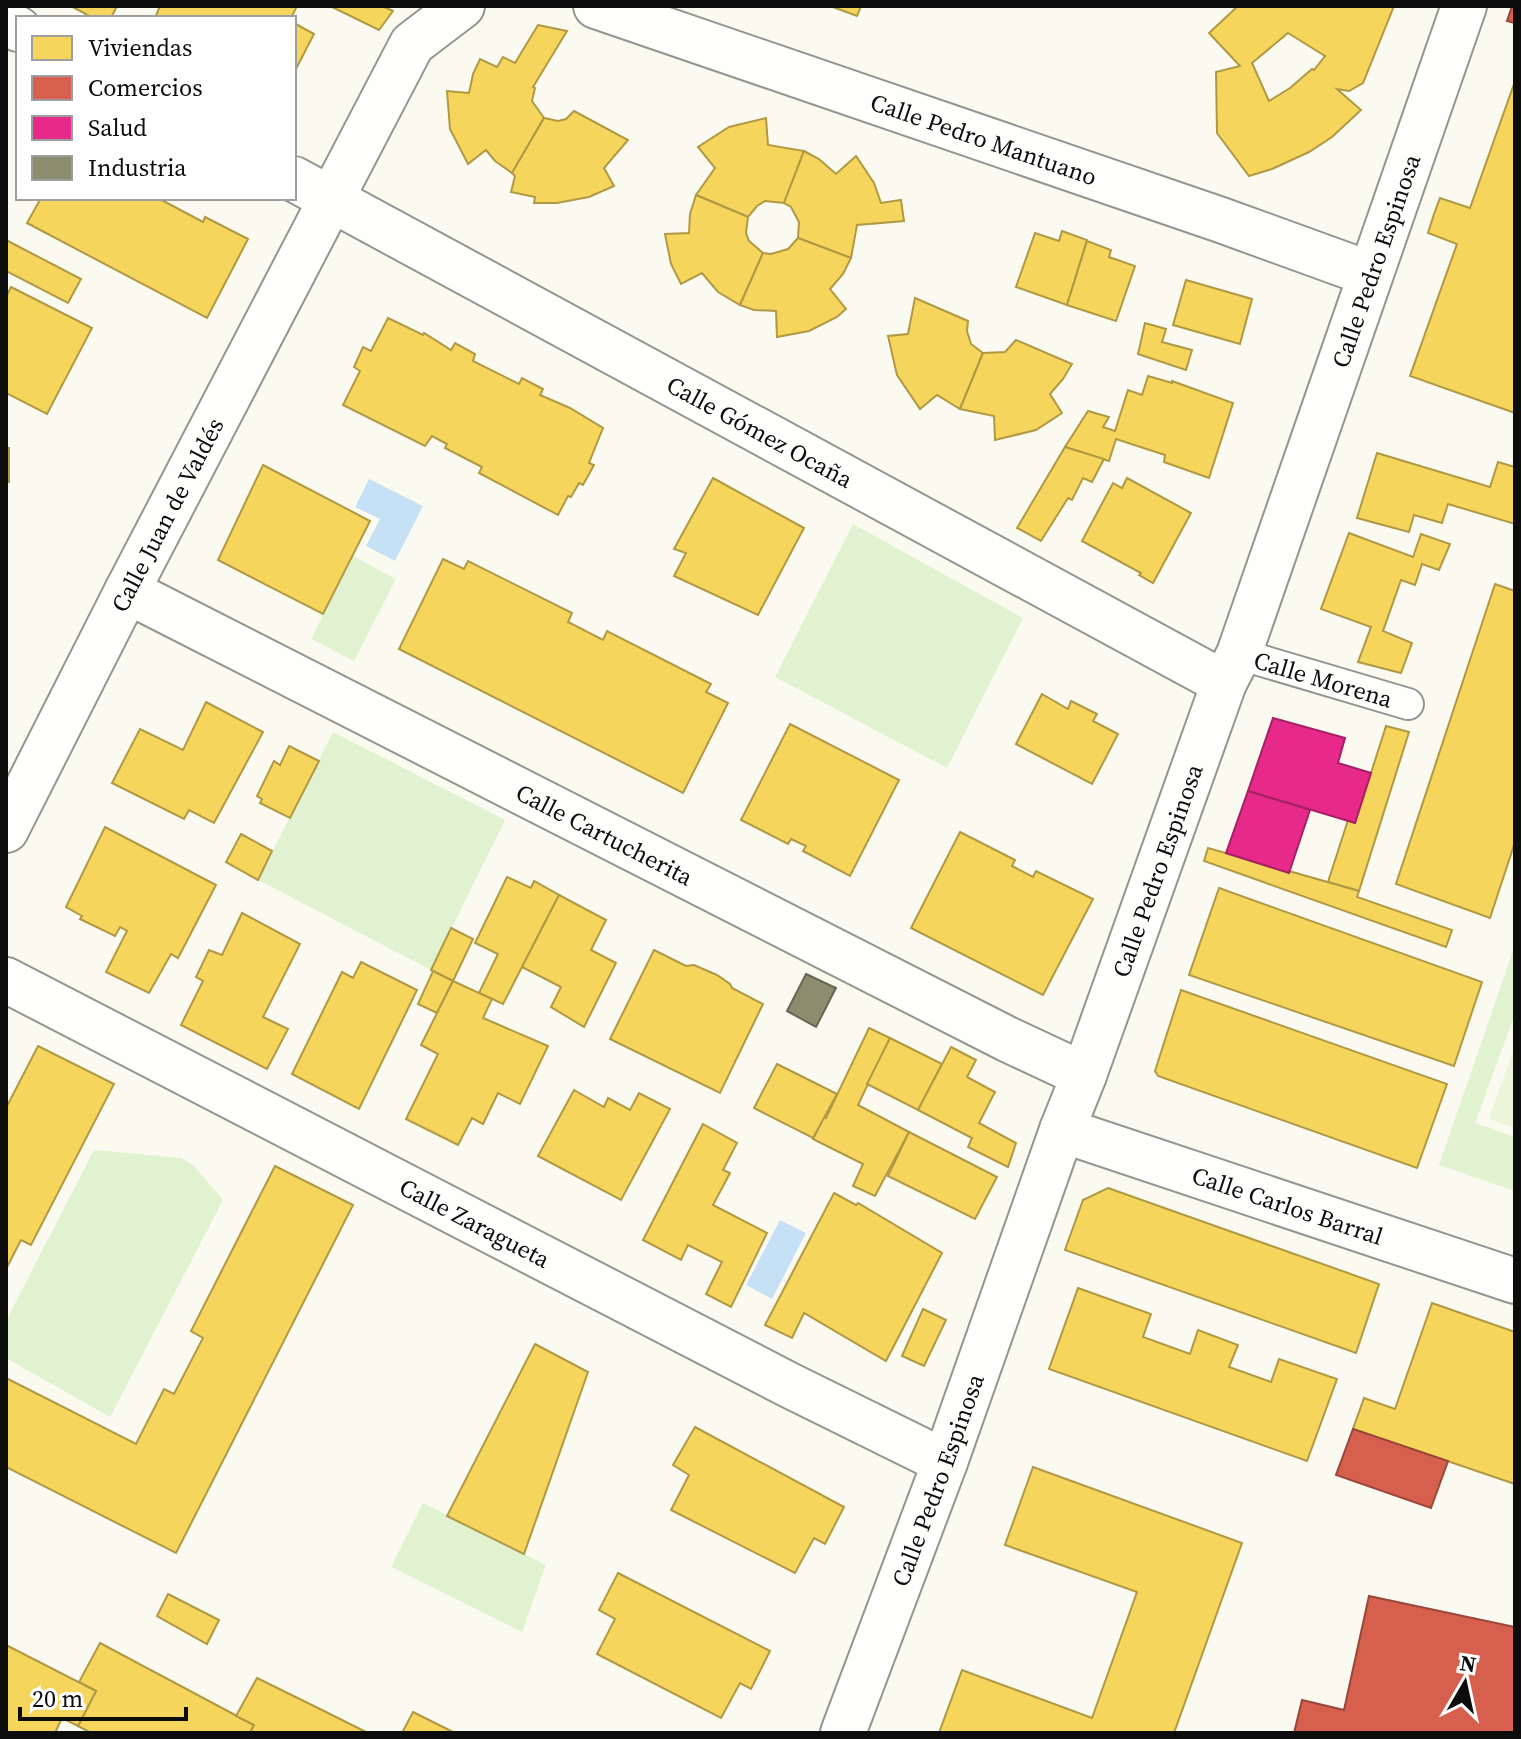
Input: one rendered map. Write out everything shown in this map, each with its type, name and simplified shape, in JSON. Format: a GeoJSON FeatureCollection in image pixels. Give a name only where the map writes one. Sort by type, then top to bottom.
{"type":"FeatureCollection","features":[{"type":"Feature","properties":{"kind":"street"},"geometry":{"type":"LineString","coordinates":[[312,189],[412,44],[462,6]]}},
{"type":"Feature","properties":{"kind":"street","name":"Calle Pedro Mantuano"},"geometry":{"type":"LineString","coordinates":[[596,6],[1370,274]]}},
{"type":"Feature","properties":{"kind":"street","name":"Calle Pedro Espinosa"},"geometry":{"type":"LineString","coordinates":[[843,1733],[945,1462],[1062,1130],[1231,669],[1464,6]]}},
{"type":"Feature","properties":{"kind":"street","name":"Calle Juan de Valdés"},"geometry":{"type":"LineString","coordinates":[[6,830],[127,591],[312,189]]}},
{"type":"Feature","properties":{"kind":"street","name":"Calle Gómez Ocaña"},"geometry":{"type":"LineString","coordinates":[[312,189],[1231,669]]}},
{"type":"Feature","properties":{"kind":"street","name":"Calle Cartucherita"},"geometry":{"type":"LineString","coordinates":[[127,591],[1007,1039],[1084,1075]]}},
{"type":"Feature","properties":{"kind":"street","name":"Calle Zaragueta"},"geometry":{"type":"LineString","coordinates":[[6,980],[945,1462]]}},
{"type":"Feature","properties":{"kind":"street","name":"Calle Carlos Barral"},"geometry":{"type":"LineString","coordinates":[[1062,1130],[1515,1281]]}},
{"type":"Feature","properties":{"kind":"lane","name":"Calle Morena"},"geometry":{"type":"LineString","coordinates":[[1231,669],[1408,704]]}},
{"type":"Feature","properties":{"kind":"green space"},"geometry":{"type":"Polygon","coordinates":[[[853,524],[1023,618],[947,768],[775,677],[853,524]]]}},
{"type":"Feature","properties":{"kind":"green space"},"geometry":{"type":"Polygon","coordinates":[[[353,556],[396,579],[354,661],[311,639],[353,556]]]}},
{"type":"Feature","properties":{"kind":"green space"},"geometry":{"type":"Polygon","coordinates":[[[333,732],[505,820],[431,970],[258,880],[333,732]]]}},
{"type":"Feature","properties":{"kind":"green space"},"geometry":{"type":"Polygon","coordinates":[[[1515,945],[1515,1014],[1475,1123],[1515,1137],[1515,1191],[1439,1165],[1515,945]]]}},
{"type":"Feature","properties":{"kind":"green space"},"geometry":{"type":"Polygon","coordinates":[[[1515,1045],[1515,1128],[1489,1119],[1515,1045]]]}},
{"type":"Feature","properties":{"kind":"green space"},"geometry":{"type":"Polygon","coordinates":[[[94,1150],[181,1158],[194,1166],[223,1200],[110,1417],[6,1358],[6,1321],[94,1150]]]}},
{"type":"Feature","properties":{"kind":"green space"},"geometry":{"type":"Polygon","coordinates":[[[423,1503],[546,1565],[522,1632],[391,1567],[423,1503]]]}},
{"type":"Feature","properties":{"kind":"water"},"geometry":{"type":"Polygon","coordinates":[[[369,479],[423,506],[395,561],[366,546],[380,519],[355,507],[369,479]]]}},
{"type":"Feature","properties":{"kind":"water"},"geometry":{"type":"Polygon","coordinates":[[[780,1220],[806,1233],[772,1299],[746,1285],[780,1220]]]}},
{"type":"Feature","properties":{"kind":"building: Viviendas"},"geometry":{"type":"Polygon","coordinates":[[[71,6],[117,6],[112,16],[89,16],[71,6]]]}},
{"type":"Feature","properties":{"kind":"building: Viviendas"},"geometry":{"type":"Polygon","coordinates":[[[160,6],[297,6],[292,16],[156,16],[160,6]]]}},
{"type":"Feature","properties":{"kind":"building: Viviendas"},"geometry":{"type":"Polygon","coordinates":[[[330,6],[382,6],[393,11],[379,30],[330,6]]]}},
{"type":"Feature","properties":{"kind":"building: Viviendas"},"geometry":{"type":"Polygon","coordinates":[[[830,6],[861,6],[857,16],[830,6]]]}},
{"type":"Feature","properties":{"kind":"building: Viviendas"},"geometry":{"type":"Polygon","coordinates":[[[1238,6],[1394,6],[1363,83],[1349,91],[1337,89],[1361,110],[1332,137],[1309,152],[1249,176],[1217,133],[1216,72],[1240,66],[1209,33],[1238,6]],[[1288,33],[1252,63],[1269,101],[1314,70],[1325,56],[1288,33]]]}},
{"type":"Feature","properties":{"kind":"building: Viviendas"},"geometry":{"type":"Polygon","coordinates":[[[296,24],[314,34],[296,66],[296,24]]]}},
{"type":"Feature","properties":{"kind":"building: Viviendas"},"geometry":{"type":"Polygon","coordinates":[[[538,25],[567,31],[533,87],[532,101],[544,118],[512,173],[486,150],[468,164],[450,129],[447,91],[469,93],[480,59],[497,67],[503,57],[515,63],[538,25]]]}},
{"type":"Feature","properties":{"kind":"building: Viviendas"},"geometry":{"type":"Polygon","coordinates":[[[1515,81],[1515,413],[1410,376],[1457,244],[1428,233],[1434,214],[1440,198],[1470,208],[1515,81]]]}},
{"type":"Feature","properties":{"kind":"building: Viviendas"},"geometry":{"type":"Polygon","coordinates":[[[574,111],[628,140],[604,168],[614,186],[589,197],[557,203],[534,203],[535,197],[511,192],[515,176],[512,173],[544,118],[558,121],[566,119],[574,111]]]}},
{"type":"Feature","properties":{"kind":"building: Viviendas"},"geometry":{"type":"Polygon","coordinates":[[[766,118],[768,145],[804,151],[784,203],[765,201],[748,217],[696,195],[715,168],[698,147],[729,127],[766,118]]]}},
{"type":"Feature","properties":{"kind":"building: Viviendas"},"geometry":{"type":"Polygon","coordinates":[[[804,151],[836,174],[856,156],[874,183],[881,203],[901,200],[904,221],[857,225],[851,258],[798,238],[799,222],[791,207],[784,203],[804,151]]]}},
{"type":"Feature","properties":{"kind":"building: Viviendas"},"geometry":{"type":"Polygon","coordinates":[[[696,195],[748,217],[746,233],[749,241],[763,253],[740,305],[718,292],[702,273],[681,284],[671,264],[665,234],[689,233],[690,214],[696,195]]]}},
{"type":"Feature","properties":{"kind":"building: Viviendas"},"geometry":{"type":"Polygon","coordinates":[[[40,200],[162,200],[203,222],[205,217],[248,239],[207,318],[27,223],[40,200]]]}},
{"type":"Feature","properties":{"kind":"building: Viviendas"},"geometry":{"type":"Polygon","coordinates":[[[1062,231],[1087,240],[1067,305],[1016,287],[1035,233],[1059,241],[1062,231]]]}},
{"type":"Feature","properties":{"kind":"building: Viviendas"},"geometry":{"type":"Polygon","coordinates":[[[798,238],[851,258],[830,289],[846,309],[809,331],[777,337],[776,311],[754,310],[740,305],[763,253],[788,249],[798,238]]]}},
{"type":"Feature","properties":{"kind":"building: Viviendas"},"geometry":{"type":"Polygon","coordinates":[[[6,240],[81,279],[68,303],[6,271],[6,240]]]}},
{"type":"Feature","properties":{"kind":"building: Viviendas"},"geometry":{"type":"Polygon","coordinates":[[[1087,241],[1111,250],[1109,257],[1135,266],[1116,321],[1067,305],[1087,241]]]}},
{"type":"Feature","properties":{"kind":"building: Viviendas"},"geometry":{"type":"Polygon","coordinates":[[[1186,280],[1252,299],[1240,344],[1173,325],[1186,280]]]}},
{"type":"Feature","properties":{"kind":"building: Viviendas"},"geometry":{"type":"Polygon","coordinates":[[[11,287],[92,328],[47,414],[6,393],[6,297],[11,287]]]}},
{"type":"Feature","properties":{"kind":"building: Viviendas"},"geometry":{"type":"Polygon","coordinates":[[[915,298],[968,321],[971,344],[983,353],[960,409],[937,395],[920,409],[897,375],[888,336],[908,334],[915,298]]]}},
{"type":"Feature","properties":{"kind":"building: Viviendas"},"geometry":{"type":"Polygon","coordinates":[[[388,318],[424,333],[451,350],[455,343],[475,354],[473,361],[519,384],[522,378],[543,389],[540,395],[570,408],[603,428],[589,463],[594,465],[583,485],[579,483],[571,497],[568,496],[558,515],[479,473],[482,467],[445,448],[447,444],[432,436],[425,446],[343,405],[360,371],[354,367],[363,347],[371,351],[388,318]]]}},
{"type":"Feature","properties":{"kind":"building: Viviendas"},"geometry":{"type":"Polygon","coordinates":[[[1145,323],[1166,329],[1162,342],[1192,350],[1186,370],[1138,354],[1145,323]]]}},
{"type":"Feature","properties":{"kind":"building: Viviendas"},"geometry":{"type":"Polygon","coordinates":[[[1016,340],[1072,364],[1050,394],[1062,413],[1036,430],[995,440],[994,416],[960,409],[983,353],[1005,352],[1016,340]]]}},
{"type":"Feature","properties":{"kind":"building: Viviendas"},"geometry":{"type":"Polygon","coordinates":[[[1148,376],[1172,381],[1233,403],[1209,478],[1164,462],[1165,455],[1116,439],[1109,461],[1065,447],[1088,411],[1109,417],[1103,427],[1115,431],[1128,390],[1142,395],[1148,376]]]}},
{"type":"Feature","properties":{"kind":"building: Viviendas"},"geometry":{"type":"Polygon","coordinates":[[[1065,447],[1104,459],[1092,482],[1083,478],[1072,500],[1068,498],[1041,541],[1017,528],[1065,447]]]}},
{"type":"Feature","properties":{"kind":"building: Viviendas"},"geometry":{"type":"Polygon","coordinates":[[[6,448],[9,448],[9,482],[6,482],[6,448]]]}},
{"type":"Feature","properties":{"kind":"building: Viviendas"},"geometry":{"type":"Polygon","coordinates":[[[1377,453],[1490,487],[1498,462],[1515,467],[1515,524],[1448,504],[1442,523],[1414,515],[1409,532],[1357,518],[1377,453]]]}},
{"type":"Feature","properties":{"kind":"building: Viviendas"},"geometry":{"type":"Polygon","coordinates":[[[263,465],[370,521],[323,614],[218,560],[263,465]]]}},
{"type":"Feature","properties":{"kind":"building: Viviendas"},"geometry":{"type":"Polygon","coordinates":[[[713,478],[804,528],[758,615],[674,576],[686,553],[674,549],[713,478]]]}},
{"type":"Feature","properties":{"kind":"building: Viviendas"},"geometry":{"type":"Polygon","coordinates":[[[1127,478],[1191,513],[1153,583],[1139,575],[1141,573],[1082,541],[1113,483],[1122,488],[1127,478]]]}},
{"type":"Feature","properties":{"kind":"building: Viviendas"},"geometry":{"type":"Polygon","coordinates":[[[1349,533],[1413,557],[1421,534],[1450,544],[1439,570],[1422,564],[1415,585],[1401,580],[1383,631],[1412,643],[1401,673],[1358,662],[1371,627],[1321,609],[1349,533]]]}},
{"type":"Feature","properties":{"kind":"building: Viviendas"},"geometry":{"type":"Polygon","coordinates":[[[443,559],[464,569],[468,561],[572,613],[568,622],[603,640],[607,631],[711,684],[706,692],[728,703],[683,793],[399,649],[443,559]]]}},
{"type":"Feature","properties":{"kind":"building: Viviendas"},"geometry":{"type":"Polygon","coordinates":[[[1495,584],[1515,591],[1515,842],[1490,918],[1396,884],[1495,584]]]}},
{"type":"Feature","properties":{"kind":"building: Viviendas"},"geometry":{"type":"Polygon","coordinates":[[[1042,694],[1068,709],[1071,701],[1097,714],[1093,721],[1118,734],[1092,784],[1016,744],[1042,694]]]}},
{"type":"Feature","properties":{"kind":"building: Viviendas"},"geometry":{"type":"Polygon","coordinates":[[[206,702],[263,732],[214,823],[189,810],[184,819],[112,783],[140,729],[183,750],[206,702]]]}},
{"type":"Feature","properties":{"kind":"building: Viviendas"},"geometry":{"type":"Polygon","coordinates":[[[790,724],[899,780],[850,876],[803,851],[806,846],[791,839],[788,844],[741,820],[790,724]]]}},
{"type":"Feature","properties":{"kind":"building: Viviendas"},"geometry":{"type":"Polygon","coordinates":[[[1386,726],[1409,732],[1359,891],[1328,882],[1348,820],[1355,823],[1386,726]]]}},
{"type":"Feature","properties":{"kind":"building: Viviendas"},"geometry":{"type":"Polygon","coordinates":[[[289,746],[319,761],[290,818],[260,803],[262,799],[257,796],[274,761],[280,765],[289,746]]]}},
{"type":"Feature","properties":{"kind":"building: Viviendas"},"geometry":{"type":"Polygon","coordinates":[[[105,827],[216,885],[178,958],[171,954],[149,993],[106,972],[127,931],[120,927],[115,936],[80,919],[82,916],[66,907],[105,827]]]}},
{"type":"Feature","properties":{"kind":"building: Viviendas"},"geometry":{"type":"Polygon","coordinates":[[[960,832],[1015,860],[1012,866],[1033,877],[1036,871],[1093,899],[1043,995],[911,928],[960,832]]]}},
{"type":"Feature","properties":{"kind":"building: Viviendas"},"geometry":{"type":"Polygon","coordinates":[[[241,834],[272,851],[258,880],[226,862],[241,834]]]}},
{"type":"Feature","properties":{"kind":"building: Viviendas"},"geometry":{"type":"Polygon","coordinates":[[[1208,848],[1359,891],[1357,897],[1452,930],[1446,947],[1204,861],[1208,848]]]}},
{"type":"Feature","properties":{"kind":"building: Viviendas"},"geometry":{"type":"Polygon","coordinates":[[[507,877],[531,888],[534,881],[559,895],[503,1004],[479,993],[498,954],[475,943],[507,877]]]}},
{"type":"Feature","properties":{"kind":"building: Viviendas"},"geometry":{"type":"Polygon","coordinates":[[[1219,888],[1482,982],[1454,1066],[1189,975],[1219,888]]]}},
{"type":"Feature","properties":{"kind":"building: Viviendas"},"geometry":{"type":"Polygon","coordinates":[[[559,895],[606,920],[591,950],[616,963],[584,1027],[551,1007],[561,987],[522,967],[559,895]]]}},
{"type":"Feature","properties":{"kind":"building: Viviendas"},"geometry":{"type":"Polygon","coordinates":[[[242,913],[300,944],[263,1017],[288,1029],[267,1069],[181,1025],[203,981],[196,977],[209,950],[222,955],[242,913]]]}},
{"type":"Feature","properties":{"kind":"building: Viviendas"},"geometry":{"type":"Polygon","coordinates":[[[451,928],[473,939],[453,981],[431,970],[451,928]]]}},
{"type":"Feature","properties":{"kind":"building: Viviendas"},"geometry":{"type":"Polygon","coordinates":[[[654,950],[686,966],[694,965],[717,975],[732,988],[763,1004],[720,1093],[610,1039],[654,950]]]}},
{"type":"Feature","properties":{"kind":"building: Viviendas"},"geometry":{"type":"Polygon","coordinates":[[[361,962],[417,990],[359,1109],[292,1074],[342,972],[353,978],[361,962]]]}},
{"type":"Feature","properties":{"kind":"building: Viviendas"},"geometry":{"type":"Polygon","coordinates":[[[433,971],[453,981],[437,1013],[418,1004],[433,971]]]}},
{"type":"Feature","properties":{"kind":"building: Viviendas"},"geometry":{"type":"Polygon","coordinates":[[[453,981],[492,999],[483,1018],[548,1046],[520,1104],[498,1093],[483,1124],[472,1118],[458,1145],[406,1119],[438,1054],[421,1045],[453,981]]]}},
{"type":"Feature","properties":{"kind":"building: Viviendas"},"geometry":{"type":"Polygon","coordinates":[[[1181,990],[1447,1084],[1417,1168],[1158,1076],[1155,1071],[1181,990]]]}},
{"type":"Feature","properties":{"kind":"building: Viviendas"},"geometry":{"type":"Polygon","coordinates":[[[869,1028],[890,1038],[858,1105],[909,1132],[875,1196],[853,1186],[863,1164],[813,1139],[869,1028]]]}},
{"type":"Feature","properties":{"kind":"building: Viviendas"},"geometry":{"type":"Polygon","coordinates":[[[890,1038],[942,1064],[918,1110],[867,1084],[890,1038]]]}},
{"type":"Feature","properties":{"kind":"building: Viviendas"},"geometry":{"type":"Polygon","coordinates":[[[38,1046],[114,1084],[31,1245],[21,1240],[6,1269],[6,1108],[38,1046]]]}},
{"type":"Feature","properties":{"kind":"building: Viviendas"},"geometry":{"type":"Polygon","coordinates":[[[951,1047],[976,1060],[967,1077],[995,1092],[979,1123],[1016,1143],[1008,1167],[968,1147],[972,1138],[918,1110],[951,1047]]]}},
{"type":"Feature","properties":{"kind":"building: Viviendas"},"geometry":{"type":"Polygon","coordinates":[[[777,1064],[837,1094],[813,1138],[754,1108],[777,1064]]]}},
{"type":"Feature","properties":{"kind":"building: Viviendas"},"geometry":{"type":"Polygon","coordinates":[[[574,1090],[604,1107],[608,1098],[630,1110],[639,1093],[670,1109],[621,1200],[538,1156],[574,1090]]]}},
{"type":"Feature","properties":{"kind":"building: Viviendas"},"geometry":{"type":"Polygon","coordinates":[[[703,1124],[737,1143],[723,1170],[730,1173],[713,1205],[767,1233],[731,1307],[706,1294],[722,1262],[688,1245],[681,1260],[643,1240],[703,1124]]]}},
{"type":"Feature","properties":{"kind":"building: Viviendas"},"geometry":{"type":"Polygon","coordinates":[[[909,1132],[997,1177],[975,1219],[888,1176],[909,1132]]]}},
{"type":"Feature","properties":{"kind":"building: Viviendas"},"geometry":{"type":"Polygon","coordinates":[[[275,1166],[353,1205],[176,1553],[6,1467],[6,1378],[136,1444],[164,1389],[174,1394],[203,1338],[191,1331],[275,1166]]]}},
{"type":"Feature","properties":{"kind":"building: Viviendas"},"geometry":{"type":"Polygon","coordinates":[[[1108,1188],[1379,1284],[1356,1353],[1065,1250],[1083,1200],[1108,1188]]]}},
{"type":"Feature","properties":{"kind":"building: Viviendas"},"geometry":{"type":"Polygon","coordinates":[[[834,1193],[856,1205],[858,1203],[942,1253],[886,1361],[804,1313],[792,1338],[765,1325],[834,1193]]]}},
{"type":"Feature","properties":{"kind":"building: Viviendas"},"geometry":{"type":"Polygon","coordinates":[[[1078,1288],[1151,1314],[1143,1337],[1190,1354],[1198,1330],[1238,1345],[1229,1367],[1271,1382],[1279,1359],[1337,1379],[1307,1461],[1049,1369],[1078,1288]]]}},
{"type":"Feature","properties":{"kind":"building: Viviendas"},"geometry":{"type":"Polygon","coordinates":[[[1432,1303],[1515,1332],[1515,1484],[1353,1429],[1364,1398],[1395,1409],[1432,1303]]]}},
{"type":"Feature","properties":{"kind":"building: Viviendas"},"geometry":{"type":"Polygon","coordinates":[[[923,1309],[946,1320],[924,1366],[902,1356],[923,1309]]]}},
{"type":"Feature","properties":{"kind":"building: Viviendas"},"geometry":{"type":"Polygon","coordinates":[[[535,1344],[588,1372],[524,1554],[447,1516],[535,1344]]]}},
{"type":"Feature","properties":{"kind":"building: Viviendas"},"geometry":{"type":"Polygon","coordinates":[[[695,1427],[844,1507],[825,1544],[814,1538],[795,1573],[671,1510],[689,1475],[673,1465],[695,1427]]]}},
{"type":"Feature","properties":{"kind":"building: Viviendas"},"geometry":{"type":"Polygon","coordinates":[[[1033,1467],[1242,1543],[1174,1733],[939,1733],[962,1670],[1092,1718],[1137,1592],[1005,1545],[1033,1467]]]}},
{"type":"Feature","properties":{"kind":"building: Viviendas"},"geometry":{"type":"Polygon","coordinates":[[[618,1573],[770,1651],[751,1689],[740,1683],[721,1718],[597,1654],[615,1619],[599,1610],[618,1573]]]}},
{"type":"Feature","properties":{"kind":"building: Viviendas"},"geometry":{"type":"Polygon","coordinates":[[[168,1594],[219,1620],[207,1644],[157,1616],[168,1594]]]}},
{"type":"Feature","properties":{"kind":"building: Viviendas"},"geometry":{"type":"Polygon","coordinates":[[[100,1643],[254,1725],[250,1733],[91,1733],[78,1726],[96,1691],[79,1682],[100,1643]]]}},
{"type":"Feature","properties":{"kind":"building: Viviendas"},"geometry":{"type":"Polygon","coordinates":[[[6,1645],[96,1691],[78,1726],[62,1718],[55,1733],[6,1733],[6,1645]]]}},
{"type":"Feature","properties":{"kind":"building: Viviendas"},"geometry":{"type":"Polygon","coordinates":[[[257,1678],[368,1733],[250,1733],[254,1725],[236,1716],[257,1678]]]}},
{"type":"Feature","properties":{"kind":"building: Viviendas"},"geometry":{"type":"Polygon","coordinates":[[[413,1712],[455,1733],[402,1733],[413,1712]]]}},
{"type":"Feature","properties":{"kind":"building: Comercios"},"geometry":{"type":"Polygon","coordinates":[[[1512,6],[1515,6],[1515,23],[1507,21],[1512,6]]]}},
{"type":"Feature","properties":{"kind":"building: Comercios"},"geometry":{"type":"Polygon","coordinates":[[[1353,1429],[1448,1461],[1431,1508],[1336,1475],[1353,1429]]]}},
{"type":"Feature","properties":{"kind":"building: Comercios"},"geometry":{"type":"Polygon","coordinates":[[[1369,1596],[1515,1627],[1515,1733],[1294,1733],[1302,1700],[1344,1710],[1369,1596]]]}},
{"type":"Feature","properties":{"kind":"building: Salud"},"geometry":{"type":"Polygon","coordinates":[[[1273,718],[1345,738],[1338,763],[1371,773],[1355,823],[1248,791],[1273,718]]]}},
{"type":"Feature","properties":{"kind":"building: Salud"},"geometry":{"type":"Polygon","coordinates":[[[1248,791],[1310,810],[1289,873],[1226,853],[1248,791]]]}},
{"type":"Feature","properties":{"kind":"building: Industria"},"geometry":{"type":"Polygon","coordinates":[[[806,974],[836,988],[816,1027],[787,1011],[806,974]]]}}]}
